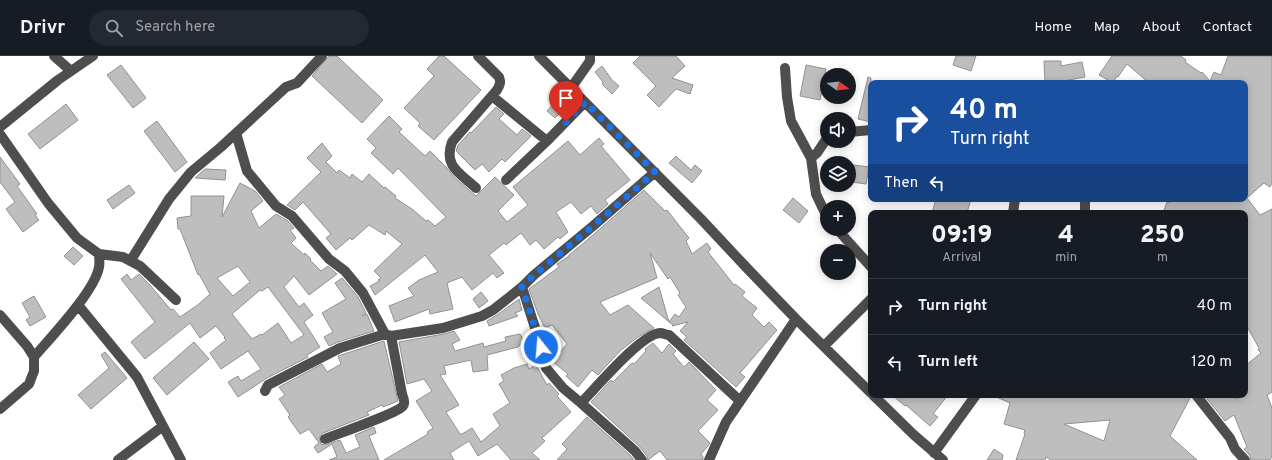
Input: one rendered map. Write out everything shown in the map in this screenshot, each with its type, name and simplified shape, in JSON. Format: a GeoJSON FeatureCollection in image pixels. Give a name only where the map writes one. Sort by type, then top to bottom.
{"type":"FeatureCollection","features":[{"type":"Feature","properties":{"kind":"street"},"geometry":{"type":"LineString","coordinates":[[54,56],[71,71]]}},
{"type":"Feature","properties":{"kind":"street"},"geometry":{"type":"LineString","coordinates":[[0,127],[42,93],[93,56]]}},
{"type":"Feature","properties":{"kind":"street"},"geometry":{"type":"LineString","coordinates":[[131,260],[169,199],[191,172],[286,87],[297,84],[320,56]]}},
{"type":"Feature","properties":{"kind":"street"},"geometry":{"type":"LineString","coordinates":[[476,188],[451,164],[449,157],[452,142],[497,90],[501,81],[499,76],[478,56]]}},
{"type":"Feature","properties":{"kind":"street"},"geometry":{"type":"LineString","coordinates":[[539,56],[655,172],[796,319],[868,390]]}},
{"type":"Feature","properties":{"kind":"street"},"geometry":{"type":"LineString","coordinates":[[571,88],[590,61],[590,56]]}},
{"type":"Feature","properties":{"kind":"street"},"geometry":{"type":"LineString","coordinates":[[785,68],[787,97],[791,121],[811,158],[816,194],[820,202]]}},
{"type":"Feature","properties":{"kind":"street"},"geometry":{"type":"LineString","coordinates":[[492,96],[546,141]]}},
{"type":"Feature","properties":{"kind":"street"},"geometry":{"type":"LineString","coordinates":[[506,180],[585,102]]}},
{"type":"Feature","properties":{"kind":"street"},"geometry":{"type":"LineString","coordinates":[[856,131],[868,130]]}},
{"type":"Feature","properties":{"kind":"street"},"geometry":{"type":"LineString","coordinates":[[236,133],[247,171],[276,206],[292,216],[329,259],[345,272],[363,293],[388,335],[405,401],[403,406],[390,413],[326,439]]}},
{"type":"Feature","properties":{"kind":"street"},"geometry":{"type":"LineString","coordinates":[[0,134],[48,204],[78,238],[99,254],[123,257],[131,260],[140,266],[176,300]]}},
{"type":"Feature","properties":{"kind":"street"},"geometry":{"type":"LineString","coordinates":[[811,158],[820,148]]}},
{"type":"Feature","properties":{"kind":"street"},"geometry":{"type":"LineString","coordinates":[[265,391],[268,385],[340,348],[388,335],[443,328],[482,316],[493,310],[522,287],[534,275],[655,172]]}},
{"type":"Feature","properties":{"kind":"street"},"geometry":{"type":"LineString","coordinates":[[843,236],[868,264]]}},
{"type":"Feature","properties":{"kind":"street"},"geometry":{"type":"LineString","coordinates":[[34,357],[78,305],[95,280],[100,266],[99,254]]}},
{"type":"Feature","properties":{"kind":"street"},"geometry":{"type":"LineString","coordinates":[[522,287],[546,368],[563,388],[635,451],[642,460]]}},
{"type":"Feature","properties":{"kind":"street"},"geometry":{"type":"LineString","coordinates":[[824,346],[868,302]]}},
{"type":"Feature","properties":{"kind":"street"},"geometry":{"type":"LineString","coordinates":[[78,305],[138,377],[162,426],[181,460]]}},
{"type":"Feature","properties":{"kind":"street"},"geometry":{"type":"LineString","coordinates":[[0,315],[27,346],[34,357],[34,371],[29,384],[0,409]]}},
{"type":"Feature","properties":{"kind":"street"},"geometry":{"type":"LineString","coordinates":[[709,460],[726,422],[796,319]]}},
{"type":"Feature","properties":{"kind":"street"},"geometry":{"type":"LineString","coordinates":[[581,403],[646,339],[660,333],[669,335],[740,401]]}},
{"type":"Feature","properties":{"kind":"street"},"geometry":{"type":"LineString","coordinates":[[876,398],[914,435],[943,460]]}},
{"type":"Feature","properties":{"kind":"street"},"geometry":{"type":"LineString","coordinates":[[934,453],[974,398]]}},
{"type":"Feature","properties":{"kind":"street"},"geometry":{"type":"LineString","coordinates":[[1198,398],[1230,438],[1235,449],[1245,460]]}},
{"type":"Feature","properties":{"kind":"street"},"geometry":{"type":"LineString","coordinates":[[118,460],[162,426]]}},
{"type":"Feature","properties":{"kind":"building"},"geometry":{"type":"Polygon","coordinates":[[[329,56],[337,56],[383,100],[362,123],[312,76],[329,56]]]}},
{"type":"Feature","properties":{"kind":"building"},"geometry":{"type":"Polygon","coordinates":[[[439,56],[444,56],[481,90],[434,140],[418,126],[420,123],[404,108],[434,76],[427,69],[439,56]]]}},
{"type":"Feature","properties":{"kind":"building"},"geometry":{"type":"Polygon","coordinates":[[[640,56],[676,56],[685,66],[672,78],[693,85],[690,94],[676,89],[659,107],[647,95],[656,86],[633,63],[640,56]]]}},
{"type":"Feature","properties":{"kind":"building"},"geometry":{"type":"Polygon","coordinates":[[[956,56],[976,56],[971,71],[953,65],[956,56]]]}},
{"type":"Feature","properties":{"kind":"building"},"geometry":{"type":"Polygon","coordinates":[[[1112,56],[1181,56],[1186,60],[1185,62],[1201,73],[1202,72],[1209,80],[1146,80],[1127,64],[1115,80],[1108,80],[1099,75],[1112,56]]]}},
{"type":"Feature","properties":{"kind":"building"},"geometry":{"type":"Polygon","coordinates":[[[1228,56],[1272,56],[1272,183],[1270,187],[1264,183],[1248,197],[1248,80],[1210,80],[1214,72],[1221,75],[1228,56]]]}},
{"type":"Feature","properties":{"kind":"building"},"geometry":{"type":"Polygon","coordinates":[[[1044,61],[1061,61],[1061,66],[1082,62],[1085,77],[1069,80],[1045,80],[1044,61]]]}},
{"type":"Feature","properties":{"kind":"building"},"geometry":{"type":"Polygon","coordinates":[[[121,65],[146,98],[133,108],[107,75],[121,65]]]}},
{"type":"Feature","properties":{"kind":"building"},"geometry":{"type":"Polygon","coordinates":[[[806,65],[821,68],[820,100],[800,96],[806,65]]]}},
{"type":"Feature","properties":{"kind":"building"},"geometry":{"type":"Polygon","coordinates":[[[602,66],[612,80],[619,86],[612,94],[602,84],[603,82],[595,72],[602,66]]]}},
{"type":"Feature","properties":{"kind":"building"},"geometry":{"type":"Polygon","coordinates":[[[868,77],[871,78],[871,80],[868,80],[868,121],[858,119],[868,77]]]}},
{"type":"Feature","properties":{"kind":"building"},"geometry":{"type":"Polygon","coordinates":[[[554,103],[562,111],[555,118],[547,111],[554,103]]]}},
{"type":"Feature","properties":{"kind":"building"},"geometry":{"type":"Polygon","coordinates":[[[66,104],[78,120],[40,149],[28,134],[66,104]]]}},
{"type":"Feature","properties":{"kind":"building"},"geometry":{"type":"Polygon","coordinates":[[[496,107],[504,114],[499,119],[517,135],[522,129],[531,136],[505,162],[502,159],[489,172],[482,164],[475,170],[456,151],[458,145],[496,107]]]}},
{"type":"Feature","properties":{"kind":"building"},"geometry":{"type":"Polygon","coordinates":[[[389,116],[402,129],[399,132],[425,156],[430,151],[455,178],[476,196],[495,177],[514,195],[498,211],[507,222],[528,205],[513,187],[568,141],[580,155],[599,138],[604,144],[601,146],[630,180],[605,200],[608,204],[597,214],[591,206],[581,214],[571,202],[556,212],[568,232],[560,239],[558,237],[544,249],[536,240],[530,245],[521,233],[506,245],[504,243],[489,255],[504,273],[497,278],[493,273],[472,290],[462,277],[447,283],[453,309],[430,314],[429,309],[395,322],[389,306],[414,296],[408,288],[419,280],[438,272],[425,255],[375,295],[370,286],[380,281],[378,280],[381,278],[374,271],[402,244],[386,231],[385,235],[369,225],[352,240],[350,238],[336,250],[326,238],[331,234],[303,202],[295,210],[287,205],[321,172],[307,158],[322,143],[332,156],[326,162],[337,173],[339,170],[350,178],[352,174],[362,182],[369,174],[384,188],[385,187],[396,196],[395,198],[435,226],[446,217],[398,168],[393,174],[371,153],[376,148],[367,139],[389,116]]]}},
{"type":"Feature","properties":{"kind":"building"},"geometry":{"type":"Polygon","coordinates":[[[157,121],[187,162],[175,172],[144,131],[157,121]]]}},
{"type":"Feature","properties":{"kind":"building"},"geometry":{"type":"Polygon","coordinates":[[[676,156],[691,170],[695,165],[702,171],[692,183],[669,163],[676,156]]]}},
{"type":"Feature","properties":{"kind":"building"},"geometry":{"type":"Polygon","coordinates":[[[0,157],[20,184],[17,186],[37,214],[35,215],[39,220],[23,232],[6,209],[15,202],[0,182],[0,157]]]}},
{"type":"Feature","properties":{"kind":"building"},"geometry":{"type":"Polygon","coordinates":[[[856,165],[868,167],[866,184],[856,183],[856,165]]]}},
{"type":"Feature","properties":{"kind":"building"},"geometry":{"type":"Polygon","coordinates":[[[205,169],[226,170],[225,180],[195,178],[205,169]]]}},
{"type":"Feature","properties":{"kind":"building"},"geometry":{"type":"Polygon","coordinates":[[[240,183],[255,191],[263,201],[251,211],[259,228],[276,214],[288,221],[294,228],[290,230],[296,238],[291,243],[304,255],[305,253],[321,271],[328,266],[337,274],[309,295],[294,276],[284,287],[299,307],[304,303],[313,315],[304,322],[320,347],[307,355],[308,357],[267,378],[238,397],[228,382],[238,376],[241,381],[261,369],[248,351],[221,369],[210,353],[226,340],[224,338],[225,337],[216,326],[200,338],[190,323],[145,359],[131,342],[155,322],[121,279],[127,274],[131,280],[139,274],[171,310],[173,309],[180,317],[199,304],[210,294],[199,274],[198,275],[180,229],[178,229],[177,218],[191,216],[191,196],[224,196],[222,217],[240,183]],[[238,266],[217,278],[233,296],[250,282],[238,266]],[[268,287],[262,291],[260,290],[232,314],[252,339],[261,334],[262,335],[278,323],[291,343],[304,335],[268,287]]]}},
{"type":"Feature","properties":{"kind":"building"},"geometry":{"type":"Polygon","coordinates":[[[129,185],[135,193],[113,209],[107,200],[129,185]]]}},
{"type":"Feature","properties":{"kind":"building"},"geometry":{"type":"Polygon","coordinates":[[[644,190],[665,211],[667,210],[689,238],[686,241],[692,254],[707,243],[711,249],[708,252],[734,285],[735,284],[745,292],[742,296],[757,308],[752,315],[764,327],[769,322],[777,330],[740,373],[745,377],[736,387],[684,340],[687,337],[680,331],[688,322],[672,326],[673,325],[669,322],[675,314],[679,317],[686,307],[678,295],[680,293],[670,277],[668,279],[650,253],[657,278],[600,302],[610,315],[628,305],[654,328],[638,337],[620,351],[598,375],[592,370],[578,387],[566,376],[568,374],[552,361],[567,344],[552,325],[545,328],[529,289],[559,267],[557,264],[569,256],[644,190]]]}},
{"type":"Feature","properties":{"kind":"building"},"geometry":{"type":"Polygon","coordinates":[[[793,198],[808,211],[799,223],[783,210],[793,198]]]}},
{"type":"Feature","properties":{"kind":"building"},"geometry":{"type":"Polygon","coordinates":[[[1248,199],[1260,215],[1272,209],[1272,392],[1267,395],[1272,408],[1272,457],[1270,460],[1251,460],[1250,456],[1244,449],[1247,447],[1234,415],[1225,421],[1206,398],[1248,398],[1248,364],[1261,353],[1258,350],[1259,348],[1248,328],[1248,210],[1164,210],[1167,202],[1248,202],[1248,199]]]}},
{"type":"Feature","properties":{"kind":"building"},"geometry":{"type":"Polygon","coordinates":[[[935,202],[970,202],[968,210],[933,210],[935,202]]]}},
{"type":"Feature","properties":{"kind":"building"},"geometry":{"type":"Polygon","coordinates":[[[73,247],[83,256],[74,265],[64,256],[73,247]]]}},
{"type":"Feature","properties":{"kind":"building"},"geometry":{"type":"Polygon","coordinates":[[[342,278],[358,297],[366,313],[362,316],[367,314],[374,331],[329,346],[324,337],[333,332],[322,313],[346,299],[335,283],[342,278]]]}},
{"type":"Feature","properties":{"kind":"building"},"geometry":{"type":"Polygon","coordinates":[[[659,287],[669,322],[641,298],[659,287]]]}},
{"type":"Feature","properties":{"kind":"building"},"geometry":{"type":"Polygon","coordinates":[[[481,292],[488,301],[479,308],[473,299],[481,292]]]}},
{"type":"Feature","properties":{"kind":"building"},"geometry":{"type":"Polygon","coordinates":[[[34,296],[46,317],[30,326],[26,320],[30,317],[22,303],[34,296]]]}},
{"type":"Feature","properties":{"kind":"building"},"geometry":{"type":"Polygon","coordinates":[[[519,299],[522,310],[515,313],[518,316],[489,326],[487,321],[519,299]]]}},
{"type":"Feature","properties":{"kind":"building"},"geometry":{"type":"Polygon","coordinates":[[[454,331],[460,340],[452,344],[455,351],[483,343],[484,347],[506,341],[505,337],[520,334],[524,341],[518,347],[487,355],[488,370],[473,372],[471,360],[444,366],[446,374],[440,375],[459,405],[446,412],[460,434],[472,428],[481,442],[500,426],[493,414],[510,403],[499,384],[504,381],[501,375],[514,368],[527,364],[529,369],[536,365],[547,385],[549,383],[559,394],[557,396],[571,412],[542,438],[545,441],[532,453],[540,460],[511,460],[497,444],[478,456],[469,441],[450,453],[454,460],[384,460],[428,434],[427,432],[433,428],[416,401],[432,391],[424,379],[407,384],[399,342],[454,331]]]}},
{"type":"Feature","properties":{"kind":"building"},"geometry":{"type":"Polygon","coordinates":[[[384,341],[398,401],[383,407],[382,405],[367,412],[369,415],[323,433],[319,438],[321,444],[324,445],[340,440],[346,453],[360,447],[355,435],[374,427],[376,433],[369,436],[379,460],[329,460],[337,457],[332,444],[318,453],[314,447],[319,443],[309,429],[300,434],[288,417],[290,415],[279,399],[285,395],[279,387],[322,364],[327,372],[341,364],[338,356],[384,341]]]}},
{"type":"Feature","properties":{"kind":"building"},"geometry":{"type":"Polygon","coordinates":[[[194,342],[209,359],[167,395],[153,378],[194,342]]]}},
{"type":"Feature","properties":{"kind":"building"},"geometry":{"type":"Polygon","coordinates":[[[653,343],[662,353],[669,344],[676,351],[673,354],[684,367],[689,362],[716,390],[707,400],[718,410],[698,431],[710,443],[701,454],[703,460],[667,460],[660,451],[648,460],[647,456],[639,446],[591,402],[611,380],[613,382],[632,363],[634,364],[646,351],[645,349],[653,343]]]}},
{"type":"Feature","properties":{"kind":"building"},"geometry":{"type":"Polygon","coordinates":[[[105,352],[127,378],[91,409],[78,395],[109,368],[101,355],[105,352]]]}},
{"type":"Feature","properties":{"kind":"building"},"geometry":{"type":"Polygon","coordinates":[[[896,398],[946,398],[933,414],[938,417],[930,426],[906,405],[905,406],[896,398]]]}},
{"type":"Feature","properties":{"kind":"building"},"geometry":{"type":"Polygon","coordinates":[[[999,398],[1190,398],[1170,436],[1197,460],[1051,460],[1046,457],[1045,460],[1016,460],[1025,430],[1004,424],[1010,403],[999,398]],[[1110,420],[1064,424],[1104,441],[1110,420]]]}},
{"type":"Feature","properties":{"kind":"building"},"geometry":{"type":"Polygon","coordinates":[[[587,417],[634,460],[557,460],[567,449],[562,444],[587,417]]]}},
{"type":"Feature","properties":{"kind":"building"},"geometry":{"type":"Polygon","coordinates":[[[994,449],[1003,455],[1002,460],[987,460],[994,449]]]}},
{"type":"Feature","properties":{"kind":"route"},"geometry":{"type":"LineString","coordinates":[[541,347],[522,287],[534,275],[655,172],[585,102],[566,122]]}}]}
